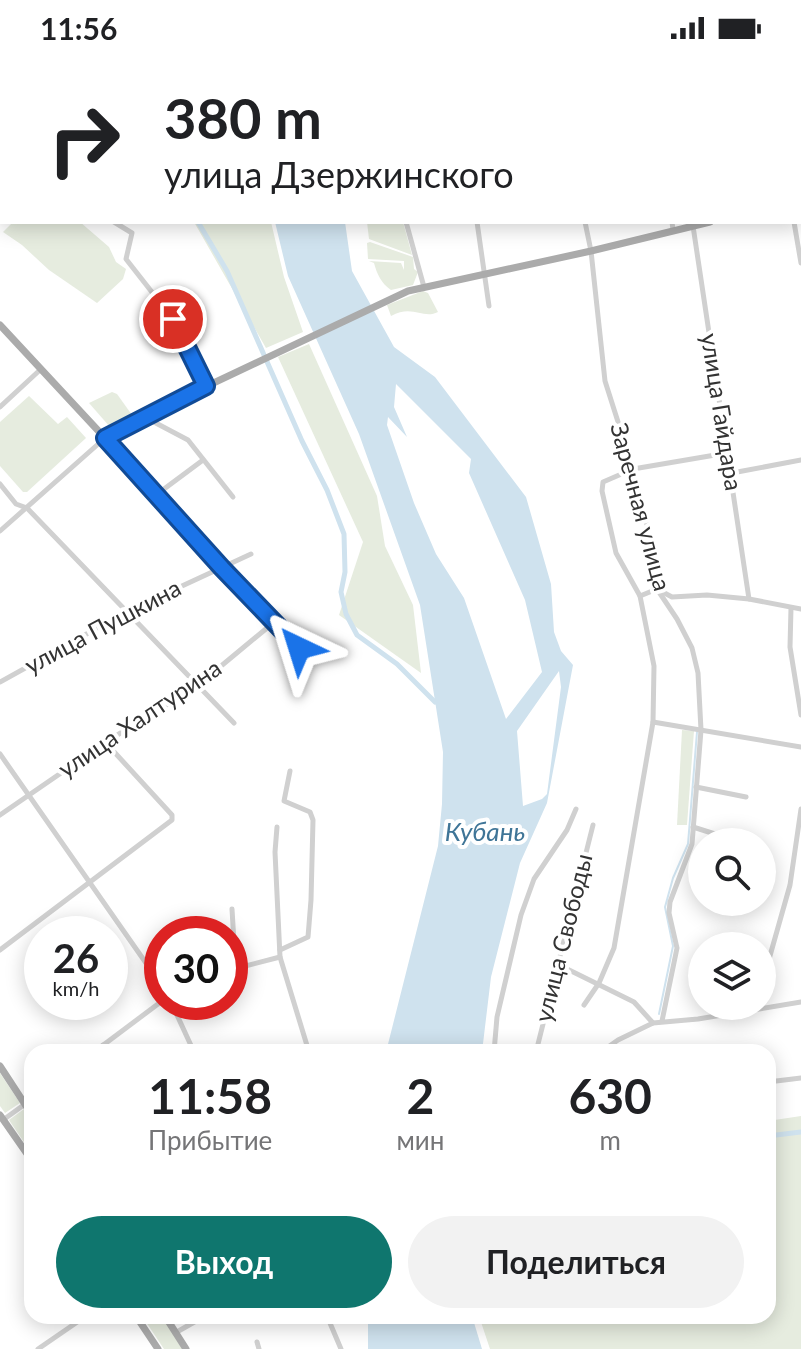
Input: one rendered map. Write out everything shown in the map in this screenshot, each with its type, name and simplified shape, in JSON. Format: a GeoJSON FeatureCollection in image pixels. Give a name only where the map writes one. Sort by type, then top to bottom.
{"type":"FeatureCollection","features":[{"type":"Feature","properties":{"kind":"main road"},"geometry":{"type":"LineString","coordinates":[[0,325],[105,438],[148,414],[387,299],[424,287],[591,251],[673,226],[702,224]]}},
{"type":"Feature","properties":{"kind":"main road"},"geometry":{"type":"LineString","coordinates":[[0,1066],[24,1097]]}},
{"type":"Feature","properties":{"kind":"main road"},"geometry":{"type":"LineString","coordinates":[[2,1117],[24,1149]]}},
{"type":"Feature","properties":{"kind":"main road"},"geometry":{"type":"LineString","coordinates":[[141,1324],[158,1349]]}},
{"type":"Feature","properties":{"kind":"main road"},"geometry":{"type":"LineString","coordinates":[[170,1324],[186,1349]]}},
{"type":"Feature","properties":{"kind":"street"},"geometry":{"type":"LineString","coordinates":[[117,224],[132,233],[126,259],[173,319],[206,386]]}},
{"type":"Feature","properties":{"kind":"street"},"geometry":{"type":"LineString","coordinates":[[407,224],[424,287]]}},
{"type":"Feature","properties":{"kind":"street"},"geometry":{"type":"LineString","coordinates":[[477,224],[489,306]]}},
{"type":"Feature","properties":{"kind":"street","name":"Заречная улица"},"geometry":{"type":"LineString","coordinates":[[585,224],[605,381],[633,469],[649,533],[657,589],[692,648],[698,673],[701,730],[692,844],[670,902],[669,913],[677,948],[662,1021]]}},
{"type":"Feature","properties":{"kind":"street"},"geometry":{"type":"LineString","coordinates":[[794,224],[801,263]]}},
{"type":"Feature","properties":{"kind":"street","name":"улица Гайдара"},"geometry":{"type":"LineString","coordinates":[[693,226],[749,599]]}},
{"type":"Feature","properties":{"kind":"street"},"geometry":{"type":"LineString","coordinates":[[0,407],[41,369]]}},
{"type":"Feature","properties":{"kind":"street"},"geometry":{"type":"LineString","coordinates":[[148,414],[152,421],[188,440],[233,497]]}},
{"type":"Feature","properties":{"kind":"street"},"geometry":{"type":"LineString","coordinates":[[0,531],[105,438],[222,568],[272,617],[299,648],[295,656]]}},
{"type":"Feature","properties":{"kind":"street"},"geometry":{"type":"LineString","coordinates":[[584,1005],[599,983],[614,948],[653,722],[654,666],[640,596],[616,553],[602,491],[603,482],[633,469],[727,453]]}},
{"type":"Feature","properties":{"kind":"street"},"geometry":{"type":"LineString","coordinates":[[156,495],[203,460]]}},
{"type":"Feature","properties":{"kind":"street"},"geometry":{"type":"LineString","coordinates":[[732,473],[801,460]]}},
{"type":"Feature","properties":{"kind":"street"},"geometry":{"type":"LineString","coordinates":[[0,484],[16,504],[27,508],[128,611],[234,723]]}},
{"type":"Feature","properties":{"kind":"street","name":"улица Пушкина"},"geometry":{"type":"LineString","coordinates":[[0,682],[128,611],[251,554]]}},
{"type":"Feature","properties":{"kind":"street"},"geometry":{"type":"LineString","coordinates":[[640,596],[657,589],[672,597],[707,595],[801,609]]}},
{"type":"Feature","properties":{"kind":"street"},"geometry":{"type":"LineString","coordinates":[[791,608],[790,647],[801,715]]}},
{"type":"Feature","properties":{"kind":"street","name":"улица Халтурина"},"geometry":{"type":"LineString","coordinates":[[0,815],[106,742],[197,686],[267,628],[273,621],[272,617]]}},
{"type":"Feature","properties":{"kind":"street"},"geometry":{"type":"LineString","coordinates":[[653,722],[801,747]]}},
{"type":"Feature","properties":{"kind":"street"},"geometry":{"type":"LineString","coordinates":[[0,950],[172,820],[172,815],[106,742]]}},
{"type":"Feature","properties":{"kind":"street"},"geometry":{"type":"LineString","coordinates":[[0,754],[144,960]]}},
{"type":"Feature","properties":{"kind":"street"},"geometry":{"type":"LineString","coordinates":[[248,964],[280,954],[308,937],[313,820],[310,812],[284,801],[290,771]]}},
{"type":"Feature","properties":{"kind":"street"},"geometry":{"type":"LineString","coordinates":[[696,787],[746,797]]}},
{"type":"Feature","properties":{"kind":"street"},"geometry":{"type":"LineString","coordinates":[[495,1044],[497,1017],[534,879],[567,830],[576,809]]}},
{"type":"Feature","properties":{"kind":"street"},"geometry":{"type":"LineString","coordinates":[[776,934],[790,885],[801,809]]}},
{"type":"Feature","properties":{"kind":"street","name":"улица Свободы"},"geometry":{"type":"LineString","coordinates":[[538,1044],[593,825]]}},
{"type":"Feature","properties":{"kind":"street"},"geometry":{"type":"LineString","coordinates":[[277,827],[275,852],[280,954],[307,1044]]}},
{"type":"Feature","properties":{"kind":"street"},"geometry":{"type":"LineString","coordinates":[[232,909],[232,916]]}},
{"type":"Feature","properties":{"kind":"street"},"geometry":{"type":"LineString","coordinates":[[559,965],[634,1002],[653,1023]]}},
{"type":"Feature","properties":{"kind":"street"},"geometry":{"type":"LineString","coordinates":[[776,1006],[801,1002]]}},
{"type":"Feature","properties":{"kind":"street"},"geometry":{"type":"LineString","coordinates":[[104,1044],[144,1014]]}},
{"type":"Feature","properties":{"kind":"street"},"geometry":{"type":"LineString","coordinates":[[179,1020],[190,1044]]}},
{"type":"Feature","properties":{"kind":"street"},"geometry":{"type":"LineString","coordinates":[[612,1044],[653,1023],[688,1020]]}},
{"type":"Feature","properties":{"kind":"street"},"geometry":{"type":"LineString","coordinates":[[776,1081],[801,1078]]}},
{"type":"Feature","properties":{"kind":"street"},"geometry":{"type":"LineString","coordinates":[[2,1117],[24,1104]]}},
{"type":"Feature","properties":{"kind":"street"},"geometry":{"type":"LineString","coordinates":[[38,1349],[74,1324]]}},
{"type":"Feature","properties":{"kind":"street"},"geometry":{"type":"LineString","coordinates":[[175,1333],[191,1324]]}},
{"type":"Feature","properties":{"kind":"street"},"geometry":{"type":"LineString","coordinates":[[330,1324],[341,1349]]}},
{"type":"Feature","properties":{"kind":"street"},"geometry":{"type":"LineString","coordinates":[[257,1342],[259,1349]]}},
{"type":"Feature","properties":{"kind":"shaded area"},"geometry":{"type":"Polygon","coordinates":[[[11,224],[82,224],[109,247],[116,262],[126,269],[123,279],[97,303],[49,270],[3,232],[11,224]]]}},
{"type":"Feature","properties":{"kind":"shaded area"},"geometry":{"type":"Polygon","coordinates":[[[195,224],[271,224],[284,277],[303,332],[266,348],[195,224]]]}},
{"type":"Feature","properties":{"kind":"shaded area"},"geometry":{"type":"Polygon","coordinates":[[[367,224],[404,224],[412,255],[369,239],[367,224]]]}},
{"type":"Feature","properties":{"kind":"shaded area"},"geometry":{"type":"Polygon","coordinates":[[[367,243],[413,257],[414,269],[418,272],[413,285],[391,290],[385,284],[374,263],[369,261],[401,263],[404,270],[404,261],[368,259],[367,243]]]}},
{"type":"Feature","properties":{"kind":"shaded area"},"geometry":{"type":"Polygon","coordinates":[[[423,291],[428,293],[438,312],[406,311],[391,316],[387,305],[423,291]]]}},
{"type":"Feature","properties":{"kind":"shaded area"},"geometry":{"type":"Polygon","coordinates":[[[309,344],[377,496],[385,546],[413,605],[421,673],[339,615],[363,542],[278,357],[309,344]]]}},
{"type":"Feature","properties":{"kind":"shaded area"},"geometry":{"type":"Polygon","coordinates":[[[112,392],[117,394],[132,415],[110,427],[89,403],[112,392]]]}},
{"type":"Feature","properties":{"kind":"shaded area"},"geometry":{"type":"Polygon","coordinates":[[[29,396],[58,424],[67,417],[86,438],[27,492],[23,492],[0,466],[0,422],[29,396]]]}},
{"type":"Feature","properties":{"kind":"shaded area"},"geometry":{"type":"Polygon","coordinates":[[[682,730],[694,731],[687,825],[677,825],[682,730]]]}},
{"type":"Feature","properties":{"kind":"shaded area"},"geometry":{"type":"Polygon","coordinates":[[[0,1073],[20,1103],[5,1113],[0,1106],[0,1073]]]}},
{"type":"Feature","properties":{"kind":"shaded area"},"geometry":{"type":"Polygon","coordinates":[[[24,1109],[24,1142],[9,1120],[24,1109]]]}},
{"type":"Feature","properties":{"kind":"shaded area"},"geometry":{"type":"Polygon","coordinates":[[[801,1116],[801,1349],[490,1349],[482,1324],[776,1324],[776,1120],[801,1116]]]}},
{"type":"Feature","properties":{"kind":"shaded area"},"geometry":{"type":"Polygon","coordinates":[[[147,1324],[167,1324],[183,1349],[164,1349],[147,1324]]]}},
{"type":"Feature","properties":{"kind":"water","name":"Кубань"},"geometry":{"type":"Polygon","coordinates":[[[275,224],[345,224],[352,271],[394,347],[435,377],[526,497],[551,584],[554,632],[561,651],[573,665],[547,803],[520,863],[491,977],[483,1044],[388,1044],[438,846],[443,752],[420,605],[359,434],[288,276],[275,224]],[[396,384],[394,407],[407,437],[388,417],[387,425],[414,503],[436,554],[464,598],[506,719],[542,672],[525,600],[469,473],[471,459],[396,384]],[[559,671],[517,731],[523,806],[547,794],[561,687],[559,671]]]}},
{"type":"Feature","properties":{"kind":"water"},"geometry":{"type":"Polygon","coordinates":[[[368,1324],[474,1324],[482,1349],[368,1349],[368,1324]]]}},
{"type":"Feature","properties":{"kind":"waterway"},"geometry":{"type":"LineString","coordinates":[[199,224],[227,271],[344,534],[345,572],[341,592],[346,614],[357,635],[397,664],[435,702]]}},
{"type":"Feature","properties":{"kind":"waterway"},"geometry":{"type":"LineString","coordinates":[[659,1014],[673,946],[665,907],[673,878],[688,844],[697,732]]}},
{"type":"Feature","properties":{"kind":"waterway"},"geometry":{"type":"LineString","coordinates":[[776,1135],[801,1132]]}},
{"type":"Feature","properties":{"kind":"route"},"geometry":{"type":"LineString","coordinates":[[173,319],[206,386],[105,438],[299,648]]}}]}
